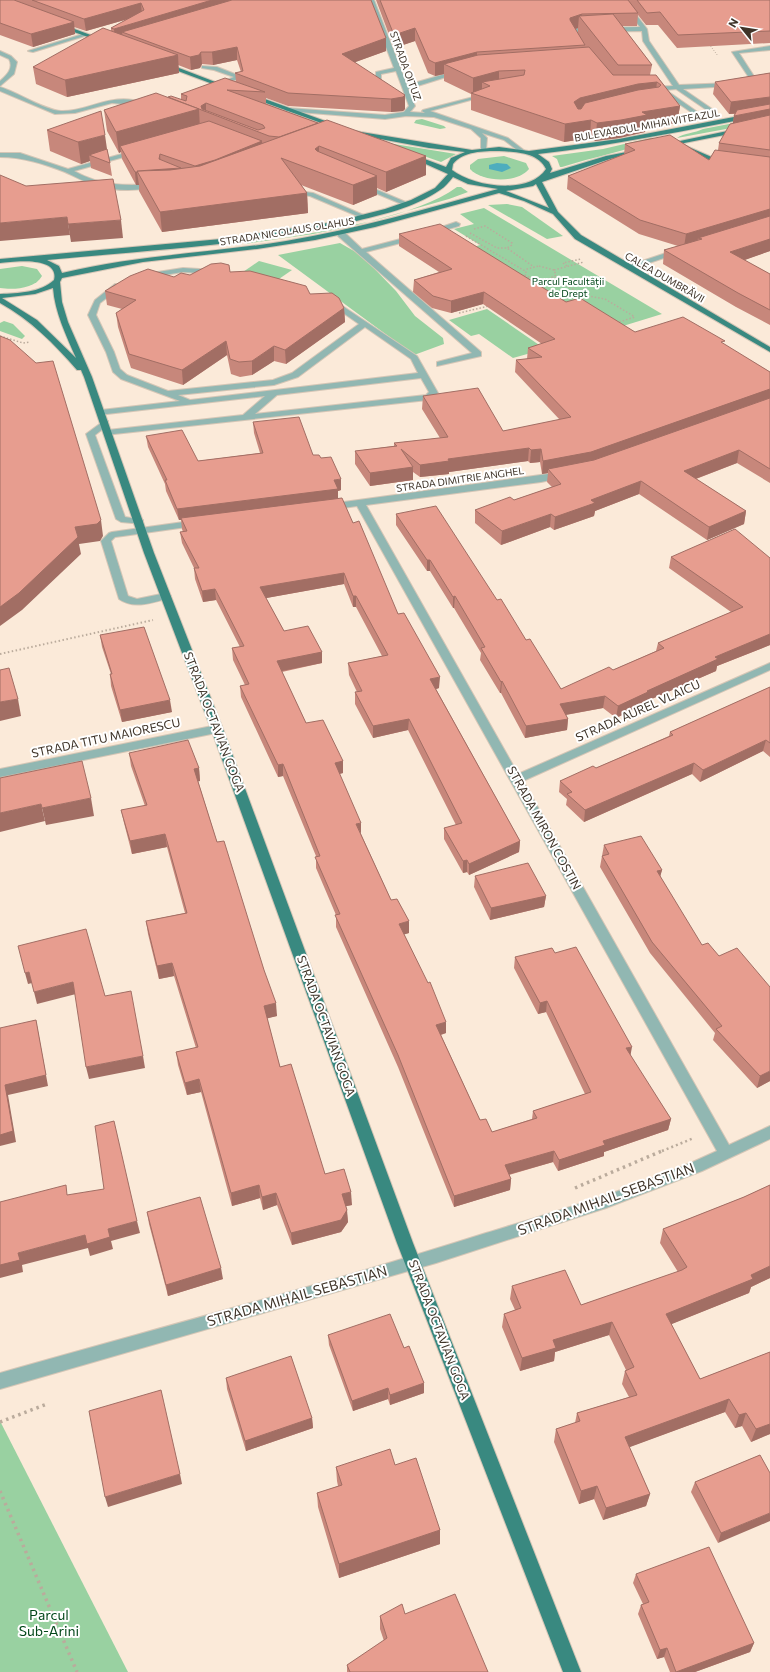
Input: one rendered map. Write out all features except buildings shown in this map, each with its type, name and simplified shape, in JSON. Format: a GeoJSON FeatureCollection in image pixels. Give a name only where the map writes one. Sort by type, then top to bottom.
{"type":"FeatureCollection","features":[{"type":"Feature","properties":{"kind":"main road"},"geometry":{"type":"LineString","coordinates":[[50,22],[113,45]]}},
{"type":"Feature","properties":{"kind":"main road"},"geometry":{"type":"LineString","coordinates":[[157,61],[232,89]]}},
{"type":"Feature","properties":{"kind":"main road"},"geometry":{"type":"LineString","coordinates":[[246,94],[352,132],[429,146],[479,150],[503,149],[525,152],[541,158],[548,166],[549,169],[545,177]]}},
{"type":"Feature","properties":{"kind":"main road","name":"BULEVARDUL MIHAI VITEAZUL"},"geometry":{"type":"LineString","coordinates":[[525,152],[577,147],[770,112]]}},
{"type":"Feature","properties":{"kind":"main road","name":"BULEVARDUL MIHAI VITEAZUL"},"geometry":{"type":"LineString","coordinates":[[538,181],[545,177],[608,157],[770,124]]}},
{"type":"Feature","properties":{"kind":"main road"},"geometry":{"type":"LineString","coordinates":[[698,126],[676,135],[672,139],[674,143],[712,159],[735,163]]}},
{"type":"Feature","properties":{"kind":"main road"},"geometry":{"type":"LineString","coordinates":[[352,132],[383,145]]}},
{"type":"Feature","properties":{"kind":"main road","name":"STRADA NICOLAUS OLAHUS"},"geometry":{"type":"LineString","coordinates":[[1,261],[247,238],[294,231],[364,217],[406,204],[438,188],[451,172],[449,167],[452,160],[462,154],[479,150]]}},
{"type":"Feature","properties":{"kind":"main road"},"geometry":{"type":"LineString","coordinates":[[403,153],[451,172],[468,183],[484,186],[514,187]]}},
{"type":"Feature","properties":{"kind":"main road","name":"STRADA NICOLAUS OLAHUS"},"geometry":{"type":"LineString","coordinates":[[0,296],[33,293],[46,288],[57,279],[117,263],[259,247],[341,234],[538,181]]}},
{"type":"Feature","properties":{"kind":"main road","name":"CALEA DUMBRĂVII"},"geometry":{"type":"LineString","coordinates":[[538,181],[555,213],[578,237],[770,350]]}},
{"type":"Feature","properties":{"kind":"main road","name":"CALEA DUMBRĂVII"},"geometry":{"type":"LineString","coordinates":[[484,186],[526,200],[555,213]]}},
{"type":"Feature","properties":{"kind":"main road"},"geometry":{"type":"LineString","coordinates":[[31,259],[52,265],[59,272],[57,279]]}},
{"type":"Feature","properties":{"kind":"main road","name":"STRADA OCTAVIAN GOGA"},"geometry":{"type":"LineString","coordinates":[[57,279],[58,302],[105,423],[166,596],[217,729],[412,1263],[572,1672]]}},
{"type":"Feature","properties":{"kind":"main road","name":"STRADA OCTAVIAN GOGA"},"geometry":{"type":"LineString","coordinates":[[0,300],[30,317],[46,331],[88,377]]}},
{"type":"Feature","properties":{"kind":"street","name":"STRADA OITUZ"},"geometry":{"type":"LineString","coordinates":[[371,0],[412,106],[406,114]]}},
{"type":"Feature","properties":{"kind":"street"},"geometry":{"type":"LineString","coordinates":[[622,0],[644,29],[646,41],[678,88],[713,112]]}},
{"type":"Feature","properties":{"kind":"street"},"geometry":{"type":"LineString","coordinates":[[582,49],[572,33],[573,31],[644,29]]}},
{"type":"Feature","properties":{"kind":"street"},"geometry":{"type":"LineString","coordinates":[[32,51],[85,35]]}},
{"type":"Feature","properties":{"kind":"street"},"geometry":{"type":"LineString","coordinates":[[754,81],[735,52],[770,48]]}},
{"type":"Feature","properties":{"kind":"street"},"geometry":{"type":"LineString","coordinates":[[0,53],[9,57],[0,60]]}},
{"type":"Feature","properties":{"kind":"street"},"geometry":{"type":"LineString","coordinates":[[0,84],[12,73],[14,62],[12,59]]}},
{"type":"Feature","properties":{"kind":"street"},"geometry":{"type":"LineString","coordinates":[[204,67],[215,68],[237,76],[211,92]]}},
{"type":"Feature","properties":{"kind":"street"},"geometry":{"type":"LineString","coordinates":[[378,80],[378,73],[397,69]]}},
{"type":"Feature","properties":{"kind":"street"},"geometry":{"type":"LineString","coordinates":[[405,88],[465,70]]}},
{"type":"Feature","properties":{"kind":"street"},"geometry":{"type":"LineString","coordinates":[[747,82],[762,80]]}},
{"type":"Feature","properties":{"kind":"street"},"geometry":{"type":"LineString","coordinates":[[646,89],[678,88],[740,82]]}},
{"type":"Feature","properties":{"kind":"street"},"geometry":{"type":"LineString","coordinates":[[660,88],[703,118]]}},
{"type":"Feature","properties":{"kind":"street"},"geometry":{"type":"LineString","coordinates":[[0,89],[55,112],[63,113],[115,101],[139,102],[154,107]]}},
{"type":"Feature","properties":{"kind":"street"},"geometry":{"type":"LineString","coordinates":[[425,111],[491,93]]}},
{"type":"Feature","properties":{"kind":"street"},"geometry":{"type":"LineString","coordinates":[[412,106],[513,143],[525,152]]}},
{"type":"Feature","properties":{"kind":"street"},"geometry":{"type":"LineString","coordinates":[[288,110],[385,117],[406,114],[436,115]]}},
{"type":"Feature","properties":{"kind":"street"},"geometry":{"type":"LineString","coordinates":[[474,128],[484,138],[485,144],[479,150]]}},
{"type":"Feature","properties":{"kind":"street"},"geometry":{"type":"LineString","coordinates":[[335,134],[345,130]]}},
{"type":"Feature","properties":{"kind":"street"},"geometry":{"type":"LineString","coordinates":[[68,171],[143,150]]}},
{"type":"Feature","properties":{"kind":"street"},"geometry":{"type":"LineString","coordinates":[[0,155],[20,155],[68,171],[88,183],[100,186],[131,188],[162,186]]}},
{"type":"Feature","properties":{"kind":"street"},"geometry":{"type":"LineString","coordinates":[[353,181],[406,204]]}},
{"type":"Feature","properties":{"kind":"street"},"geometry":{"type":"LineString","coordinates":[[298,193],[311,194],[364,217]]}},
{"type":"Feature","properties":{"kind":"street"},"geometry":{"type":"LineString","coordinates":[[362,251],[454,225]]}},
{"type":"Feature","properties":{"kind":"street"},"geometry":{"type":"LineString","coordinates":[[341,234],[478,354],[440,364]]}},
{"type":"Feature","properties":{"kind":"street"},"geometry":{"type":"LineString","coordinates":[[628,267],[687,249]]}},
{"type":"Feature","properties":{"kind":"street"},"geometry":{"type":"LineString","coordinates":[[136,279],[149,275],[183,270],[204,270],[226,273]]}},
{"type":"Feature","properties":{"kind":"street"},"geometry":{"type":"LineString","coordinates":[[124,283],[94,304],[92,315],[119,374],[191,402]]}},
{"type":"Feature","properties":{"kind":"street"},"geometry":{"type":"LineString","coordinates":[[108,433],[428,397],[434,393],[414,358],[333,302],[323,298]]}},
{"type":"Feature","properties":{"kind":"street"},"geometry":{"type":"LineString","coordinates":[[246,417],[295,375],[364,324]]}},
{"type":"Feature","properties":{"kind":"street"},"geometry":{"type":"LineString","coordinates":[[166,393],[274,382],[295,375]]}},
{"type":"Feature","properties":{"kind":"street"},"geometry":{"type":"LineString","coordinates":[[101,413],[423,375]]}},
{"type":"Feature","properties":{"kind":"street"},"geometry":{"type":"LineString","coordinates":[[105,423],[90,434],[121,519],[141,526]]}},
{"type":"Feature","properties":{"kind":"street","name":"STRADA DIMITRIE ANGHEL"},"geometry":{"type":"LineString","coordinates":[[321,508],[541,479],[570,473]]}},
{"type":"Feature","properties":{"kind":"street","name":"STRADA MIRON COSTIN"},"geometry":{"type":"LineString","coordinates":[[360,503],[517,779],[726,1153]]}},
{"type":"Feature","properties":{"kind":"street"},"geometry":{"type":"LineString","coordinates":[[166,596],[134,601],[126,600],[123,597],[106,541],[112,535],[141,526],[210,521]]}},
{"type":"Feature","properties":{"kind":"street","name":"STRADA AUREL VLAICU"},"geometry":{"type":"LineString","coordinates":[[517,779],[770,666]]}},
{"type":"Feature","properties":{"kind":"street","name":"STRADA TITU MAIORESCU"},"geometry":{"type":"LineString","coordinates":[[0,773],[217,729]]}},
{"type":"Feature","properties":{"kind":"street","name":"STRADA MIHAIL SEBASTIAN"},"geometry":{"type":"LineString","coordinates":[[0,1381],[412,1263],[606,1202],[697,1167],[770,1132]]}},
{"type":"Feature","properties":{"kind":"path"},"geometry":{"type":"LineString","coordinates":[[454,225],[519,269],[525,271],[534,266],[545,266],[554,270],[609,256]]}},
{"type":"Feature","properties":{"kind":"path"},"geometry":{"type":"LineString","coordinates":[[507,248],[512,245],[512,243],[485,226],[466,231],[491,246],[497,248],[507,248],[534,266]]}},
{"type":"Feature","properties":{"kind":"path"},"geometry":{"type":"LineString","coordinates":[[554,270],[556,272],[554,278]]}},
{"type":"Feature","properties":{"kind":"path"},"geometry":{"type":"LineString","coordinates":[[525,271],[527,277]]}},
{"type":"Feature","properties":{"kind":"path"},"geometry":{"type":"LineString","coordinates":[[520,279],[527,277],[544,280],[554,278],[583,295],[606,299],[635,317],[614,323]]}},
{"type":"Feature","properties":{"kind":"path"},"geometry":{"type":"LineString","coordinates":[[581,299],[583,295]]}},
{"type":"Feature","properties":{"kind":"path"},"geometry":{"type":"LineString","coordinates":[[437,318],[490,306]]}},
{"type":"Feature","properties":{"kind":"path"},"geometry":{"type":"LineString","coordinates":[[0,336],[23,343]]}},
{"type":"Feature","properties":{"kind":"path"},"geometry":{"type":"LineString","coordinates":[[0,654],[153,620]]}},
{"type":"Feature","properties":{"kind":"path"},"geometry":{"type":"LineString","coordinates":[[568,1191],[713,1130]]}},
{"type":"Feature","properties":{"kind":"path"},"geometry":{"type":"LineString","coordinates":[[0,1422],[47,1404]]}},
{"type":"Feature","properties":{"kind":"path"},"geometry":{"type":"LineString","coordinates":[[0,1491],[77,1672]]}},
{"type":"Feature","properties":{"kind":"green space"},"geometry":{"type":"Polygon","coordinates":[[[770,116],[770,121],[677,138],[703,129],[770,116]]]}},
{"type":"Feature","properties":{"kind":"green space"},"geometry":{"type":"Polygon","coordinates":[[[422,119],[446,128],[440,129],[414,123],[416,120],[422,119]]]}},
{"type":"Feature","properties":{"kind":"green space"},"geometry":{"type":"Polygon","coordinates":[[[650,138],[656,139],[562,167],[560,167],[557,159],[552,156],[603,149],[650,138]]]}},
{"type":"Feature","properties":{"kind":"green space"},"geometry":{"type":"Polygon","coordinates":[[[394,144],[456,154],[441,162],[392,145],[394,144]]]}},
{"type":"Feature","properties":{"kind":"green space"},"geometry":{"type":"Polygon","coordinates":[[[504,156],[526,163],[529,169],[524,174],[500,180],[483,177],[470,169],[470,165],[478,159],[504,156]]]}},
{"type":"Feature","properties":{"kind":"green space"},"geometry":{"type":"Polygon","coordinates":[[[457,187],[461,187],[468,192],[449,199],[404,212],[440,197],[457,187]]]}},
{"type":"Feature","properties":{"kind":"green space"},"geometry":{"type":"Polygon","coordinates":[[[507,204],[522,207],[563,236],[547,239],[488,205],[507,204]]]}},
{"type":"Feature","properties":{"kind":"green space","name":"Parcul Facultății de Drept"},"geometry":{"type":"Polygon","coordinates":[[[484,208],[662,314],[610,330],[464,250],[480,245],[454,229],[474,224],[460,214],[484,208]]]}},
{"type":"Feature","properties":{"kind":"green space"},"geometry":{"type":"Polygon","coordinates":[[[371,221],[313,234],[244,244],[284,238],[371,221]]]}},
{"type":"Feature","properties":{"kind":"green space"},"geometry":{"type":"Polygon","coordinates":[[[340,243],[361,255],[396,291],[415,316],[443,338],[444,344],[414,355],[278,255],[340,243]]]}},
{"type":"Feature","properties":{"kind":"green space"},"geometry":{"type":"Polygon","coordinates":[[[259,261],[292,270],[276,281],[243,272],[259,261]]]}},
{"type":"Feature","properties":{"kind":"green space"},"geometry":{"type":"Polygon","coordinates":[[[22,266],[37,269],[42,276],[34,284],[23,288],[0,288],[0,269],[22,266]]]}},
{"type":"Feature","properties":{"kind":"green space"},"geometry":{"type":"Polygon","coordinates":[[[487,309],[545,349],[513,358],[479,334],[471,336],[449,320],[487,309]]]}},
{"type":"Feature","properties":{"kind":"green space"},"geometry":{"type":"Polygon","coordinates":[[[4,321],[13,324],[25,336],[22,339],[0,331],[0,323],[4,321]]]}},
{"type":"Feature","properties":{"kind":"green space","name":"Parcul Sub-Arini"},"geometry":{"type":"Polygon","coordinates":[[[0,1421],[128,1672],[0,1672],[0,1421]]]}},
{"type":"Feature","properties":{"kind":"water"},"geometry":{"type":"Polygon","coordinates":[[[497,163],[507,164],[511,168],[502,172],[489,169],[489,165],[497,163]]]}}]}
